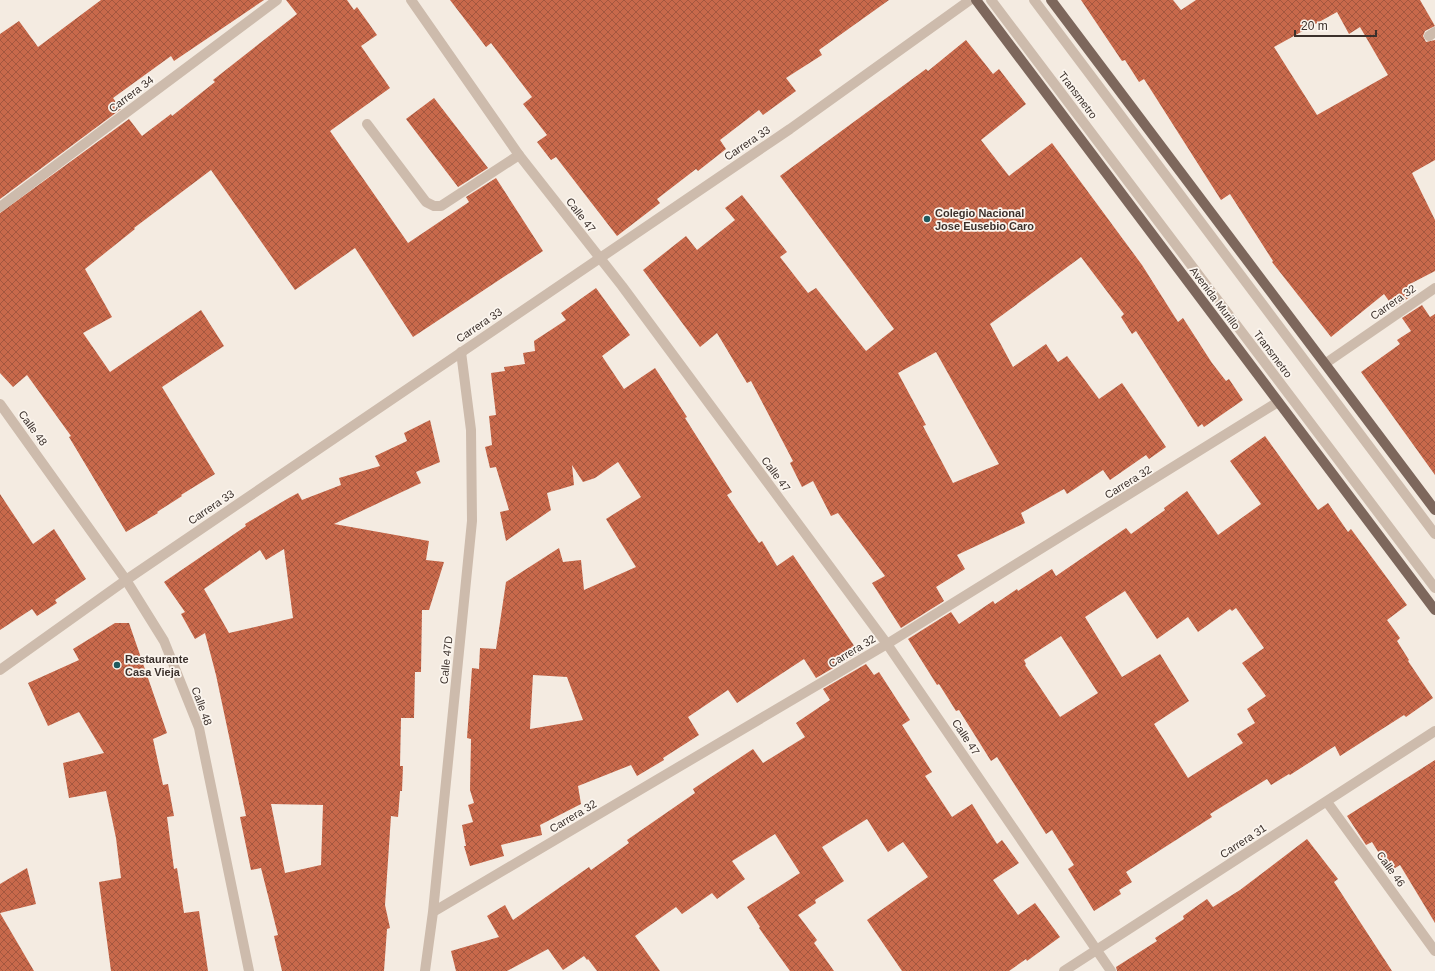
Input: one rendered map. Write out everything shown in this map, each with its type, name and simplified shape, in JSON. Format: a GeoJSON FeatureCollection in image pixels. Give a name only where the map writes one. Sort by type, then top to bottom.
{"type":"FeatureCollection","features":[{"type":"Feature","properties":{"kind":"main road","name":"Avenida Murillo"},"geometry":{"type":"LineString","coordinates":[[976,0],[1435,610]]}},
{"type":"Feature","properties":{"kind":"main road"},"geometry":{"type":"LineString","coordinates":[[1051,0],[1326,363],[1435,510]]}},
{"type":"Feature","properties":{"kind":"street","name":"Carrera 34"},"geometry":{"type":"LineString","coordinates":[[0,207],[277,0]]}},
{"type":"Feature","properties":{"kind":"street","name":"Calle 47"},"geometry":{"type":"LineString","coordinates":[[411,0],[518,155],[600,257],[887,644],[1111,971]]}},
{"type":"Feature","properties":{"kind":"street","name":"Carrera 33"},"geometry":{"type":"LineString","coordinates":[[0,670],[126,580],[790,129],[970,0]]}},
{"type":"Feature","properties":{"kind":"street","name":"Transmetro"},"geometry":{"type":"LineString","coordinates":[[991,0],[1435,588]]}},
{"type":"Feature","properties":{"kind":"street","name":"Transmetro"},"geometry":{"type":"LineString","coordinates":[[1034,0],[1435,534]]}},
{"type":"Feature","properties":{"kind":"street"},"geometry":{"type":"LineString","coordinates":[[367,124],[426,202],[434,206],[441,206],[518,155]]}},
{"type":"Feature","properties":{"kind":"street","name":"Carrera 32"},"geometry":{"type":"LineString","coordinates":[[1326,363],[1435,288]]}},
{"type":"Feature","properties":{"kind":"street","name":"Calle 47D"},"geometry":{"type":"LineString","coordinates":[[425,971],[433,912],[472,521],[472,430],[461,352]]}},
{"type":"Feature","properties":{"kind":"street","name":"Carrera 32"},"geometry":{"type":"LineString","coordinates":[[433,912],[887,644],[1278,402]]}},
{"type":"Feature","properties":{"kind":"street","name":"Calle 48"},"geometry":{"type":"LineString","coordinates":[[0,404],[126,580],[164,641],[199,728],[249,971]]}},
{"type":"Feature","properties":{"kind":"street","name":"Carrera 31"},"geometry":{"type":"LineString","coordinates":[[1064,971],[1435,731]]}},
{"type":"Feature","properties":{"kind":"street","name":"Calle 46"},"geometry":{"type":"LineString","coordinates":[[1327,802],[1435,951]]}},
{"type":"Feature","properties":{"kind":"building"},"geometry":{"type":"Polygon","coordinates":[[[101,0],[264,0],[174,61],[171,56],[113,98],[121,109],[0,199],[0,34],[19,21],[38,47],[101,0]]]}},
{"type":"Feature","properties":{"kind":"building"},"geometry":{"type":"Polygon","coordinates":[[[286,0],[347,0],[354,10],[357,7],[377,35],[361,46],[390,88],[330,131],[408,243],[469,202],[466,197],[496,178],[543,251],[413,337],[355,248],[295,290],[211,170],[134,228],[135,229],[85,269],[112,317],[83,333],[110,372],[201,310],[224,346],[162,387],[215,474],[181,495],[182,496],[157,512],[158,513],[126,532],[69,437],[71,436],[27,375],[13,387],[0,373],[0,213],[129,119],[142,136],[171,114],[172,116],[215,82],[213,80],[297,14],[286,0]]]}},
{"type":"Feature","properties":{"kind":"building"},"geometry":{"type":"Polygon","coordinates":[[[450,0],[889,0],[819,50],[822,55],[786,78],[796,91],[763,115],[759,110],[720,140],[726,149],[698,171],[696,169],[657,199],[660,203],[617,236],[556,157],[551,160],[537,142],[547,135],[523,104],[532,97],[491,43],[486,47],[450,0]]]}},
{"type":"Feature","properties":{"kind":"building"},"geometry":{"type":"Polygon","coordinates":[[[1081,0],[1173,0],[1181,10],[1196,0],[1420,0],[1435,26],[1425,31],[1423,36],[1426,42],[1435,40],[1435,160],[1412,173],[1435,220],[1435,271],[1408,285],[1414,294],[1394,308],[1384,294],[1331,337],[1272,262],[1273,261],[1230,194],[1221,200],[1144,79],[1139,82],[1125,60],[1122,61],[1081,0]],[[1337,12],[1274,47],[1317,115],[1388,75],[1360,27],[1349,34],[1337,12]]]}},
{"type":"Feature","properties":{"kind":"building"},"geometry":{"type":"Polygon","coordinates":[[[966,40],[993,74],[999,69],[1026,104],[981,140],[1009,176],[1052,143],[1142,265],[1178,322],[1183,318],[1212,363],[1226,381],[1229,379],[1243,400],[1204,427],[1202,424],[1198,427],[1136,331],[1132,334],[1121,317],[1124,314],[1081,257],[990,324],[1013,367],[1046,344],[1058,362],[1067,356],[1099,399],[1122,383],[1166,447],[1149,459],[1146,455],[1110,480],[1103,470],[1067,494],[1064,489],[1021,513],[1025,523],[957,555],[965,569],[936,587],[944,601],[901,628],[872,583],[885,576],[838,513],[831,516],[813,481],[802,487],[790,463],[793,461],[751,381],[747,383],[717,333],[700,347],[643,270],[686,236],[697,250],[735,220],[725,208],[742,195],[787,252],[780,257],[808,293],[816,288],[866,351],[894,329],[780,176],[926,69],[928,71],[966,40]],[[936,352],[898,373],[926,425],[923,426],[953,483],[999,464],[936,352]]]}},
{"type":"Feature","properties":{"kind":"building"},"geometry":{"type":"Polygon","coordinates":[[[434,98],[488,168],[458,187],[406,119],[434,98]]]}},
{"type":"Feature","properties":{"kind":"building"},"geometry":{"type":"Polygon","coordinates":[[[596,288],[630,335],[602,356],[624,389],[655,368],[687,417],[685,418],[732,492],[727,495],[759,543],[762,541],[777,566],[793,555],[859,653],[816,678],[804,659],[737,703],[728,690],[688,717],[699,735],[663,758],[664,760],[637,776],[631,765],[578,786],[581,804],[540,825],[542,835],[501,845],[504,856],[470,866],[464,846],[466,846],[462,825],[473,822],[468,805],[474,803],[470,790],[471,739],[467,738],[472,668],[479,669],[480,648],[496,649],[506,582],[559,548],[563,562],[581,560],[584,590],[636,567],[606,519],[641,497],[618,462],[595,478],[583,482],[572,465],[574,485],[547,493],[551,510],[506,541],[500,512],[509,510],[496,467],[490,468],[485,447],[492,445],[489,416],[496,415],[491,373],[505,371],[504,367],[525,364],[523,353],[535,351],[534,341],[566,320],[561,313],[596,288]],[[533,675],[530,729],[583,720],[567,677],[533,675]]]}},
{"type":"Feature","properties":{"kind":"building"},"geometry":{"type":"Polygon","coordinates":[[[1422,305],[1430,317],[1435,314],[1435,475],[1361,372],[1400,344],[1397,340],[1411,331],[1402,318],[1422,305]]]}},
{"type":"Feature","properties":{"kind":"building"},"geometry":{"type":"Polygon","coordinates":[[[430,420],[440,462],[416,472],[421,483],[334,524],[429,541],[426,560],[444,562],[429,610],[422,610],[421,672],[415,672],[414,718],[401,718],[400,766],[403,766],[402,791],[400,791],[398,817],[391,816],[385,905],[390,928],[387,929],[384,971],[282,971],[274,936],[278,935],[261,868],[251,870],[240,817],[246,816],[216,675],[205,633],[195,639],[181,614],[185,612],[164,582],[246,526],[245,524],[298,493],[302,500],[341,485],[339,478],[380,466],[375,456],[407,441],[404,433],[430,420]],[[284,549],[266,560],[260,550],[204,589],[229,633],[293,618],[284,549]],[[271,804],[285,873],[321,865],[323,805],[271,804]]]}},
{"type":"Feature","properties":{"kind":"building"},"geometry":{"type":"Polygon","coordinates":[[[1265,436],[1318,510],[1328,503],[1348,532],[1351,529],[1407,605],[1387,620],[1400,638],[1397,641],[1409,660],[1408,661],[1433,698],[1406,717],[1404,715],[1340,756],[1335,746],[1290,775],[1289,774],[1271,785],[1267,779],[1210,814],[1212,817],[1126,872],[1132,882],[1119,890],[1121,894],[1094,911],[1068,869],[1074,865],[1052,830],[1046,834],[997,757],[991,761],[959,710],[956,711],[939,684],[937,685],[908,639],[951,612],[959,624],[993,601],[995,604],[1017,589],[1018,591],[1052,569],[1056,576],[1126,528],[1131,534],[1165,510],[1164,508],[1187,491],[1218,535],[1261,504],[1230,461],[1265,436]],[[1125,591],[1085,617],[1122,677],[1160,654],[1189,701],[1154,724],[1188,778],[1243,743],[1237,734],[1255,723],[1247,709],[1266,696],[1242,663],[1264,648],[1236,608],[1232,611],[1230,609],[1198,632],[1188,617],[1157,639],[1125,591]],[[1061,636],[1024,660],[1025,665],[1060,717],[1098,693],[1061,636]]]}},
{"type":"Feature","properties":{"kind":"building"},"geometry":{"type":"Polygon","coordinates":[[[0,494],[33,544],[54,529],[86,579],[55,600],[57,603],[37,616],[32,609],[0,630],[0,494]]]}},
{"type":"Feature","properties":{"kind":"building"},"geometry":{"type":"Polygon","coordinates":[[[115,623],[129,623],[167,733],[153,739],[163,785],[168,784],[174,816],[167,817],[174,869],[177,868],[184,913],[199,911],[208,971],[111,971],[99,882],[121,878],[116,838],[106,791],[69,798],[63,763],[104,753],[79,712],[48,726],[28,683],[79,660],[73,649],[115,623]]]}},
{"type":"Feature","properties":{"kind":"building"},"geometry":{"type":"Polygon","coordinates":[[[866,664],[874,675],[879,672],[910,720],[902,725],[932,772],[925,776],[952,817],[972,804],[997,844],[1002,840],[1019,863],[993,880],[1018,915],[1035,903],[1060,937],[1027,961],[1026,959],[1009,971],[902,971],[867,920],[928,877],[903,842],[888,852],[867,819],[822,847],[844,881],[815,900],[816,903],[798,915],[817,940],[814,943],[834,971],[790,971],[759,928],[760,927],[747,907],[800,873],[775,834],[732,861],[745,879],[717,899],[712,893],[682,914],[676,907],[635,936],[660,971],[597,971],[584,956],[563,970],[548,949],[507,971],[456,971],[451,951],[499,937],[487,916],[505,905],[513,920],[589,867],[591,870],[629,843],[627,840],[695,793],[693,789],[753,749],[763,763],[805,737],[796,723],[830,700],[823,689],[866,664]]]}},
{"type":"Feature","properties":{"kind":"building"},"geometry":{"type":"Polygon","coordinates":[[[1435,760],[1435,923],[1400,865],[1390,871],[1372,842],[1366,845],[1347,816],[1435,760]]]}},
{"type":"Feature","properties":{"kind":"building"},"geometry":{"type":"Polygon","coordinates":[[[1307,839],[1338,879],[1334,882],[1392,971],[1117,971],[1116,967],[1157,941],[1155,938],[1184,919],[1183,916],[1207,899],[1213,907],[1240,890],[1307,839]]]}},
{"type":"Feature","properties":{"kind":"building"},"geometry":{"type":"Polygon","coordinates":[[[27,868],[36,904],[0,913],[0,884],[27,868]]]}},
{"type":"Feature","properties":{"kind":"building"},"geometry":{"type":"Polygon","coordinates":[[[0,913],[34,971],[0,971],[0,913]]]}},
{"type":"Feature","properties":{"kind":"place","name":"Colegio Nacional Jose Eusebio Caro"},"geometry":{"type":"Point","coordinates":[927,219]}},
{"type":"Feature","properties":{"kind":"place","name":"Restaurante Casa Vieja"},"geometry":{"type":"Point","coordinates":[117,665]}}]}
